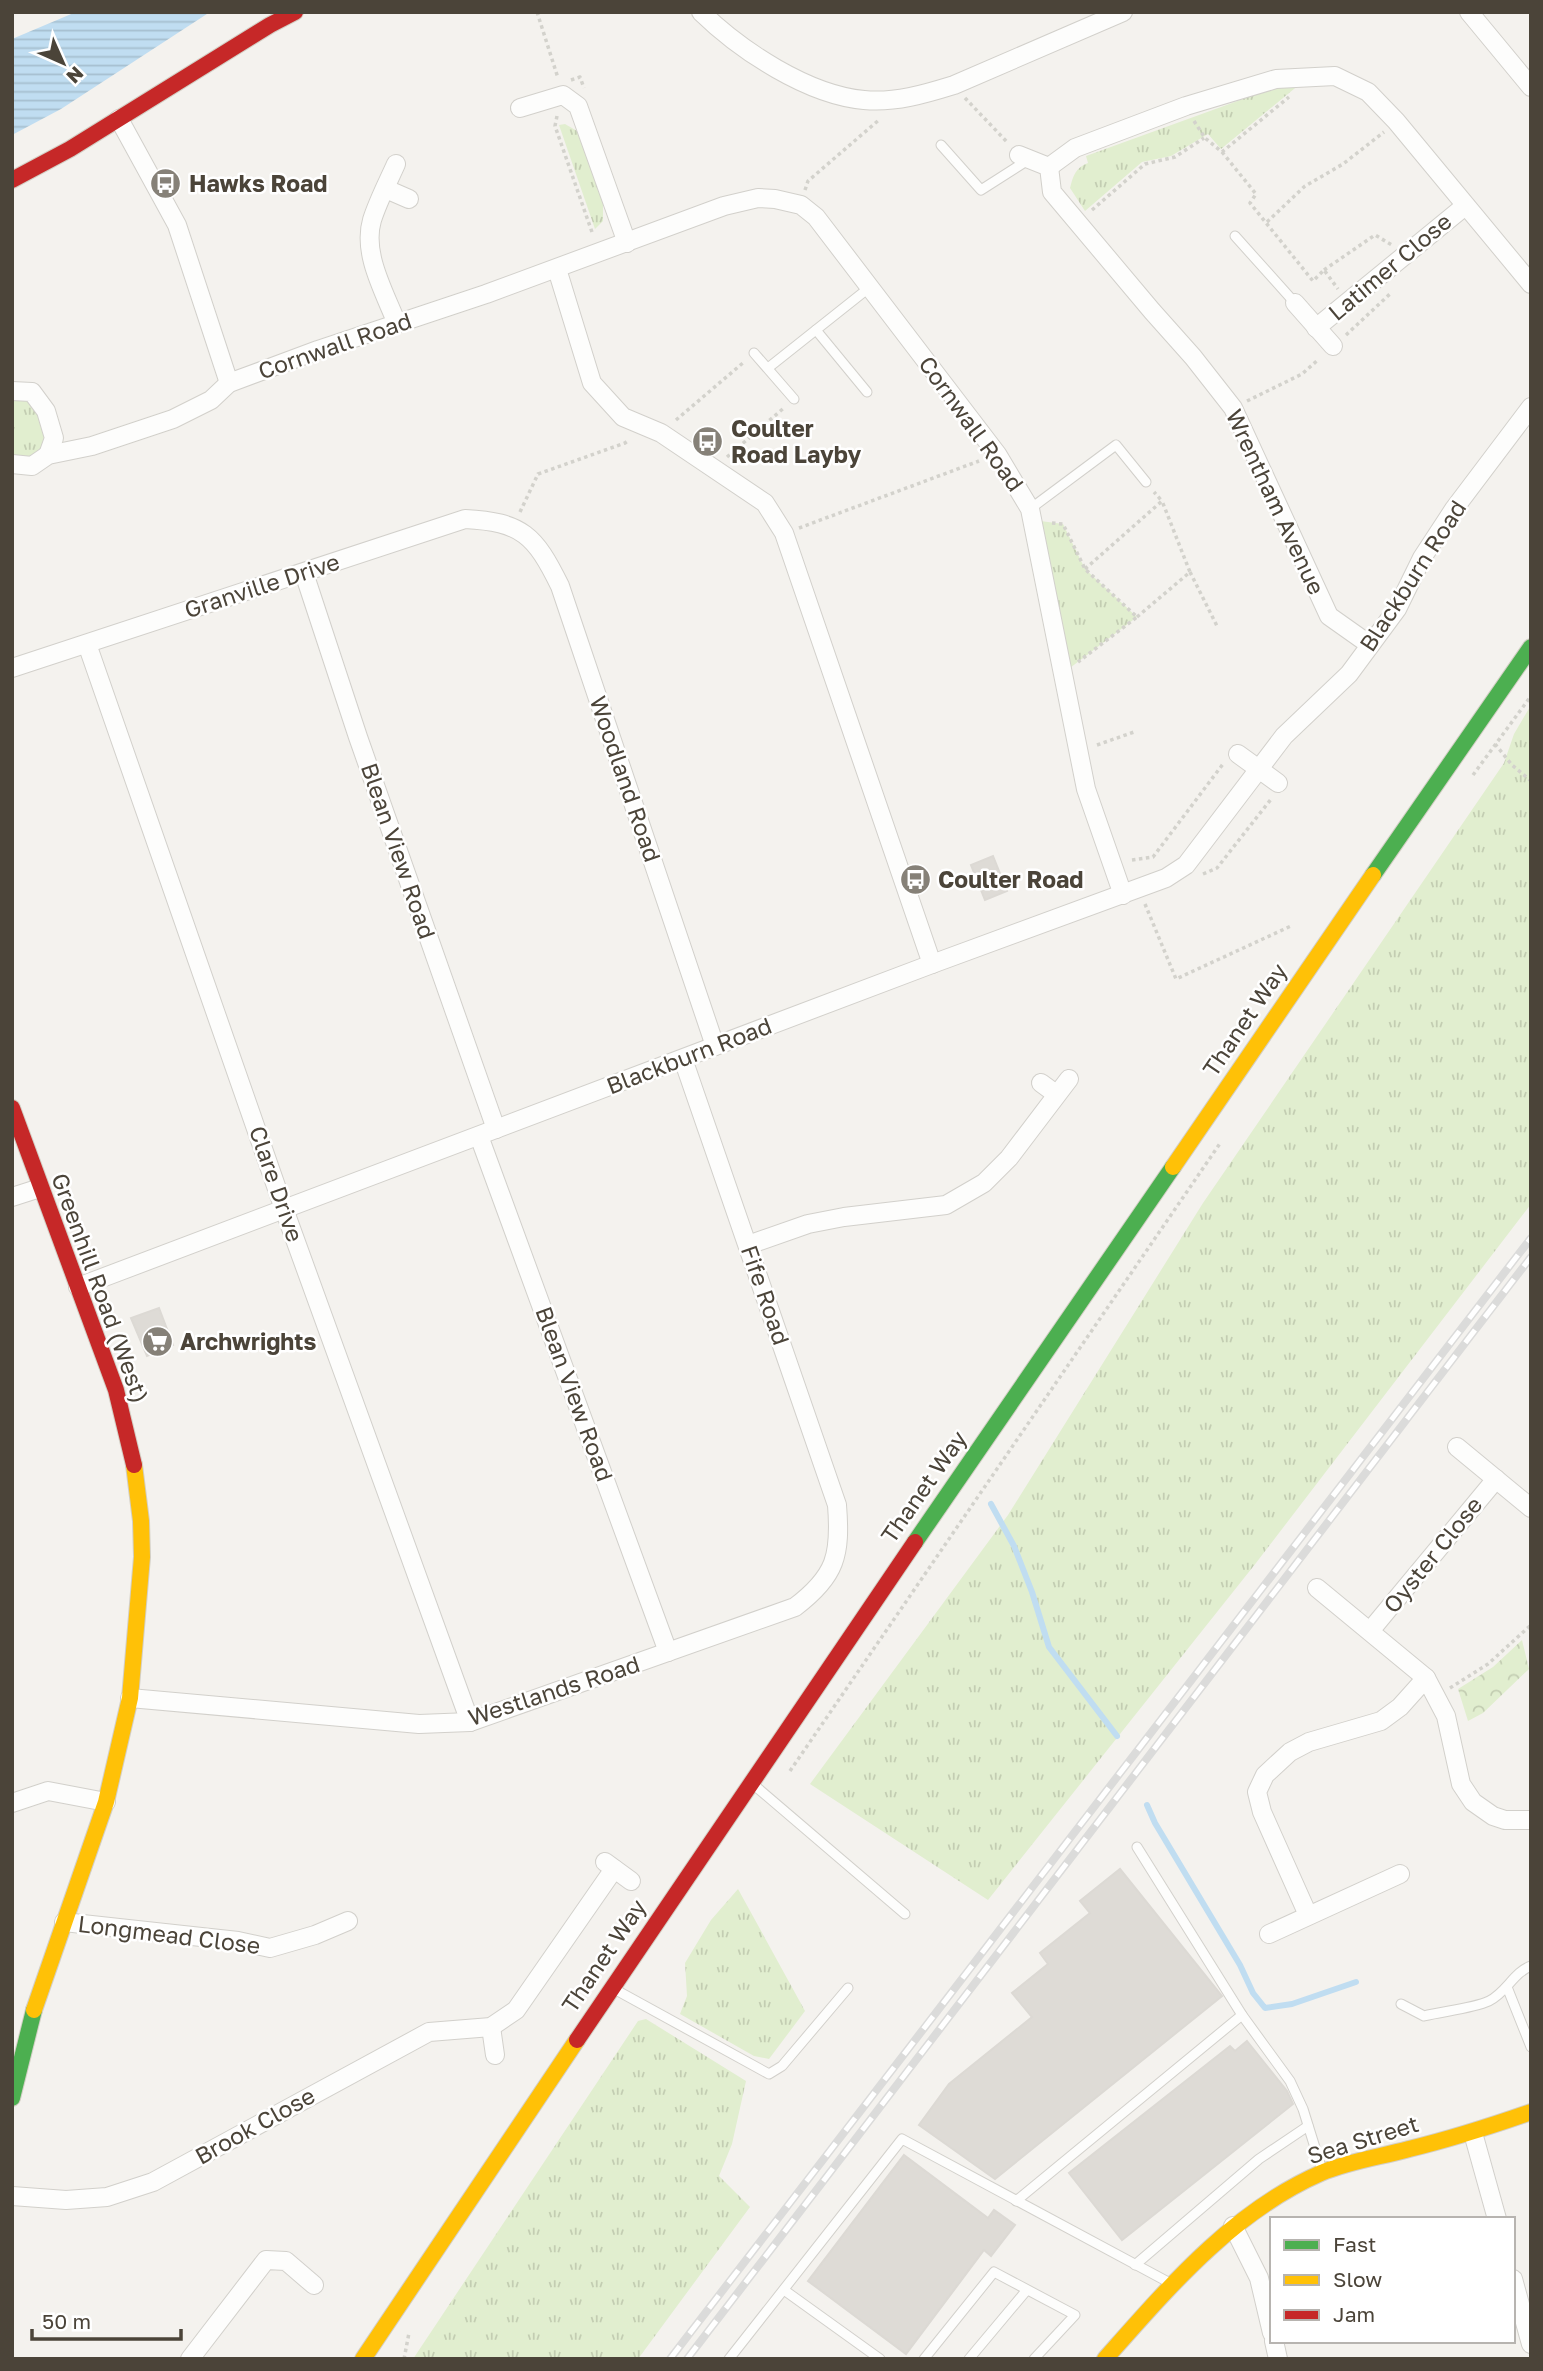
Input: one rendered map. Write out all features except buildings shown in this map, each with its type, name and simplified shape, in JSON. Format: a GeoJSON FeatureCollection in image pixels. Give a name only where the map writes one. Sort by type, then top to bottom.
{"type":"FeatureCollection","features":[{"type":"Feature","properties":{"kind":"main road"},"geometry":{"type":"LineString","coordinates":[[12,180],[119,120],[295,12]]}},
{"type":"Feature","properties":{"kind":"main road","name":"Thanet Way"},"geometry":{"type":"LineString","coordinates":[[363,2359],[610,1987],[1362,889],[1531,647]]}},
{"type":"Feature","properties":{"kind":"main road","name":"Greenhill Road (West)"},"geometry":{"type":"LineString","coordinates":[[12,1108],[116,1390],[136,1472],[142,1557],[130,1698],[106,1802],[36,2003],[12,2098]]}},
{"type":"Feature","properties":{"kind":"main road","name":"Sea Street"},"geometry":{"type":"LineString","coordinates":[[1105,2359],[1172,2284],[1233,2226],[1278,2195],[1323,2172],[1473,2133],[1531,2112]]}},
{"type":"Feature","properties":{"kind":"street"},"geometry":{"type":"LineString","coordinates":[[701,12],[749,51],[793,78],[834,94],[863,100],[892,100],[954,85],[1123,12]]}},
{"type":"Feature","properties":{"kind":"street"},"geometry":{"type":"LineString","coordinates":[[1469,12],[1531,87]]}},
{"type":"Feature","properties":{"kind":"street"},"geometry":{"type":"LineString","coordinates":[[1023,158],[1049,167],[1074,148],[1186,106],[1276,79],[1335,76],[1368,92],[1396,121],[1531,284]]}},
{"type":"Feature","properties":{"kind":"street"},"geometry":{"type":"LineString","coordinates":[[520,108],[563,95],[578,106],[627,243]]}},
{"type":"Feature","properties":{"kind":"street"},"geometry":{"type":"LineString","coordinates":[[119,120],[177,225],[229,383]]}},
{"type":"Feature","properties":{"kind":"street"},"geometry":{"type":"LineString","coordinates":[[396,164],[372,219],[369,234],[372,261],[397,324]]}},
{"type":"Feature","properties":{"kind":"street","name":"Wrentham Avenue"},"geometry":{"type":"LineString","coordinates":[[1049,167],[1052,192],[1233,408],[1329,616],[1370,645]]}},
{"type":"Feature","properties":{"kind":"street"},"geometry":{"type":"LineString","coordinates":[[386,189],[409,199]]}},
{"type":"Feature","properties":{"kind":"street","name":"Cornwall Road"},"geometry":{"type":"LineString","coordinates":[[12,464],[32,466],[48,455],[92,446],[173,419],[211,400],[229,383],[556,269],[724,206],[758,198],[801,205],[816,217],[997,454],[1032,515],[1086,789],[1131,892]]}},
{"type":"Feature","properties":{"kind":"street","name":"Latimer Close"},"geometry":{"type":"LineString","coordinates":[[1316,328],[1465,206]]}},
{"type":"Feature","properties":{"kind":"street"},"geometry":{"type":"LineString","coordinates":[[556,269],[592,383],[623,416],[652,429],[714,467],[765,503],[784,533],[932,964]]}},
{"type":"Feature","properties":{"kind":"street","name":"Latimer Close"},"geometry":{"type":"LineString","coordinates":[[1294,303],[1333,346]]}},
{"type":"Feature","properties":{"kind":"street"},"geometry":{"type":"LineString","coordinates":[[12,391],[32,392],[46,411],[54,438],[48,455]]}},
{"type":"Feature","properties":{"kind":"street","name":"Blackburn Road"},"geometry":{"type":"LineString","coordinates":[[78,1287],[1166,878],[1186,865],[1284,736],[1349,674],[1397,609],[1422,558],[1454,509],[1531,407]]}},
{"type":"Feature","properties":{"kind":"street","name":"Granville Drive"},"geometry":{"type":"LineString","coordinates":[[12,668],[465,519],[490,520],[513,526]]}},
{"type":"Feature","properties":{"kind":"street","name":"Woodland Road"},"geometry":{"type":"LineString","coordinates":[[513,526],[530,538],[544,553],[560,586],[716,1046]]}},
{"type":"Feature","properties":{"kind":"street","name":"Blean View Road"},"geometry":{"type":"LineString","coordinates":[[304,573],[358,737],[496,1129]]}},
{"type":"Feature","properties":{"kind":"street","name":"Clare Drive"},"geometry":{"type":"LineString","coordinates":[[88,644],[284,1209],[470,1722]]}},
{"type":"Feature","properties":{"kind":"street"},"geometry":{"type":"LineString","coordinates":[[1232,757],[1258,769],[1278,783]]}},
{"type":"Feature","properties":{"kind":"street","name":"Fife Road"},"geometry":{"type":"LineString","coordinates":[[683,1059],[837,1505],[839,1532]]}},
{"type":"Feature","properties":{"kind":"street"},"geometry":{"type":"LineString","coordinates":[[748,1245],[808,1224],[946,1205],[993,1175],[1069,1079]]}},
{"type":"Feature","properties":{"kind":"street"},"geometry":{"type":"LineString","coordinates":[[1041,1083],[1056,1094]]}},
{"type":"Feature","properties":{"kind":"street","name":"Blean View Road"},"geometry":{"type":"LineString","coordinates":[[479,1136],[668,1652]]}},
{"type":"Feature","properties":{"kind":"street"},"geometry":{"type":"LineString","coordinates":[[12,1197],[40,1188]]}},
{"type":"Feature","properties":{"kind":"street","name":"Oyster Close"},"geometry":{"type":"LineString","coordinates":[[1457,1447],[1531,1508]]}},
{"type":"Feature","properties":{"kind":"street","name":"Oyster Close"},"geometry":{"type":"LineString","coordinates":[[1370,1631],[1496,1479]]}},
{"type":"Feature","properties":{"kind":"street","name":"Westlands Road"},"geometry":{"type":"LineString","coordinates":[[130,1698],[419,1724],[470,1722],[795,1607],[816,1592],[834,1564],[839,1532]]}},
{"type":"Feature","properties":{"kind":"street"},"geometry":{"type":"LineString","coordinates":[[1317,1588],[1426,1678],[1446,1716],[1461,1784],[1473,1802],[1493,1816],[1505,1820],[1531,1821]]}},
{"type":"Feature","properties":{"kind":"street"},"geometry":{"type":"LineString","coordinates":[[1308,1915],[1262,1812],[1257,1792],[1265,1774],[1290,1752],[1309,1742],[1381,1721],[1400,1707],[1426,1678]]}},
{"type":"Feature","properties":{"kind":"street"},"geometry":{"type":"LineString","coordinates":[[12,1803],[48,1791],[106,1802]]}},
{"type":"Feature","properties":{"kind":"street"},"geometry":{"type":"LineString","coordinates":[[495,2055],[491,2027],[516,2010],[609,1866],[631,1881]]}},
{"type":"Feature","properties":{"kind":"street"},"geometry":{"type":"LineString","coordinates":[[1269,1934],[1401,1874]]}},
{"type":"Feature","properties":{"kind":"street","name":"Longmead Close"},"geometry":{"type":"LineString","coordinates":[[64,1922],[238,1941],[270,1948],[318,1940],[348,1921]]}},
{"type":"Feature","properties":{"kind":"street","name":"Brook Close"},"geometry":{"type":"LineString","coordinates":[[12,2196],[66,2200],[107,2197],[153,2182],[429,2032],[491,2027]]}},
{"type":"Feature","properties":{"kind":"street"},"geometry":{"type":"LineString","coordinates":[[1473,2133],[1496,2217]]}},
{"type":"Feature","properties":{"kind":"street"},"geometry":{"type":"LineString","coordinates":[[1233,2226],[1259,2278],[1270,2325]]}},
{"type":"Feature","properties":{"kind":"street"},"geometry":{"type":"LineString","coordinates":[[190,2359],[266,2260],[286,2261],[314,2285]]}},
{"type":"Feature","properties":{"kind":"street"},"geometry":{"type":"LineString","coordinates":[[1515,2287],[1531,2344]]}},
{"type":"Feature","properties":{"kind":"lane"},"geometry":{"type":"LineString","coordinates":[[941,145],[981,190],[1023,158]]}},
{"type":"Feature","properties":{"kind":"lane"},"geometry":{"type":"LineString","coordinates":[[1235,236],[1294,303]]}},
{"type":"Feature","properties":{"kind":"lane"},"geometry":{"type":"LineString","coordinates":[[768,368],[870,287]]}},
{"type":"Feature","properties":{"kind":"lane"},"geometry":{"type":"LineString","coordinates":[[816,330],[867,392]]}},
{"type":"Feature","properties":{"kind":"lane"},"geometry":{"type":"LineString","coordinates":[[754,353],[794,399]]}},
{"type":"Feature","properties":{"kind":"lane"},"geometry":{"type":"LineString","coordinates":[[1032,515],[1116,445],[1146,482]]}},
{"type":"Feature","properties":{"kind":"lane"},"geometry":{"type":"LineString","coordinates":[[750,1782],[905,1914]]}},
{"type":"Feature","properties":{"kind":"lane"},"geometry":{"type":"LineString","coordinates":[[1137,1847],[1242,2015],[1290,2081],[1303,2109],[1323,2172]]}},
{"type":"Feature","properties":{"kind":"lane"},"geometry":{"type":"LineString","coordinates":[[1401,2004],[1424,2016],[1489,2001],[1507,1987],[1523,1969],[1531,1966]]}},
{"type":"Feature","properties":{"kind":"lane"},"geometry":{"type":"LineString","coordinates":[[610,1987],[769,2074],[782,2066],[848,1988]]}},
{"type":"Feature","properties":{"kind":"lane"},"geometry":{"type":"LineString","coordinates":[[1507,1987],[1531,2047]]}},
{"type":"Feature","properties":{"kind":"lane"},"geometry":{"type":"LineString","coordinates":[[1016,2201],[1242,2015]]}},
{"type":"Feature","properties":{"kind":"lane"},"geometry":{"type":"LineString","coordinates":[[1135,2265],[1259,2159],[1308,2126]]}},
{"type":"Feature","properties":{"kind":"lane"},"geometry":{"type":"LineString","coordinates":[[729,2359],[902,2140],[1172,2284]]}},
{"type":"Feature","properties":{"kind":"lane"},"geometry":{"type":"LineString","coordinates":[[925,2359],[994,2272],[1075,2315],[1034,2359]]}},
{"type":"Feature","properties":{"kind":"lane"},"geometry":{"type":"LineString","coordinates":[[784,2290],[880,2359]]}},
{"type":"Feature","properties":{"kind":"lane"},"geometry":{"type":"LineString","coordinates":[[969,2359],[1026,2291]]}},
{"type":"Feature","properties":{"kind":"path"},"geometry":{"type":"LineString","coordinates":[[537,12],[563,95],[555,127],[600,253]]}},
{"type":"Feature","properties":{"kind":"path"},"geometry":{"type":"LineString","coordinates":[[1222,152],[1315,76]]}},
{"type":"Feature","properties":{"kind":"path"},"geometry":{"type":"LineString","coordinates":[[954,85],[1023,158]]}},
{"type":"Feature","properties":{"kind":"path"},"geometry":{"type":"LineString","coordinates":[[801,205],[808,181],[884,116],[892,100]]}},
{"type":"Feature","properties":{"kind":"path"},"geometry":{"type":"LineString","coordinates":[[1186,106],[1205,138],[1222,152],[1256,194],[1250,202],[1313,281],[1324,270],[1375,236],[1406,253]]}},
{"type":"Feature","properties":{"kind":"path"},"geometry":{"type":"LineString","coordinates":[[1267,222],[1306,186],[1343,164],[1396,121]]}},
{"type":"Feature","properties":{"kind":"path"},"geometry":{"type":"LineString","coordinates":[[1077,223],[1146,164],[1175,157],[1205,138]]}},
{"type":"Feature","properties":{"kind":"path"},"geometry":{"type":"LineString","coordinates":[[1324,270],[1363,320]]}},
{"type":"Feature","properties":{"kind":"path"},"geometry":{"type":"LineString","coordinates":[[513,526],[538,474],[625,443],[652,429],[754,353]]}},
{"type":"Feature","properties":{"kind":"path"},"geometry":{"type":"LineString","coordinates":[[714,467],[794,399]]}},
{"type":"Feature","properties":{"kind":"path"},"geometry":{"type":"LineString","coordinates":[[784,533],[997,454]]}},
{"type":"Feature","properties":{"kind":"path"},"geometry":{"type":"LineString","coordinates":[[1146,482],[1162,501],[1190,572],[1218,628]]}},
{"type":"Feature","properties":{"kind":"path"},"geometry":{"type":"LineString","coordinates":[[1085,569],[1162,501]]}},
{"type":"Feature","properties":{"kind":"path"},"geometry":{"type":"LineString","coordinates":[[1032,515],[1063,524],[1085,569],[1137,617]]}},
{"type":"Feature","properties":{"kind":"path"},"geometry":{"type":"LineString","coordinates":[[1062,674],[1137,617],[1190,572]]}},
{"type":"Feature","properties":{"kind":"path"},"geometry":{"type":"LineString","coordinates":[[1472,777],[1531,696]]}},
{"type":"Feature","properties":{"kind":"path"},"geometry":{"type":"LineString","coordinates":[[1077,751],[1134,733]]}},
{"type":"Feature","properties":{"kind":"path"},"geometry":{"type":"LineString","coordinates":[[1495,744],[1512,765],[1531,780]]}},
{"type":"Feature","properties":{"kind":"path"},"geometry":{"type":"LineString","coordinates":[[1127,849],[1132,862],[1153,857],[1232,757]]}},
{"type":"Feature","properties":{"kind":"path"},"geometry":{"type":"LineString","coordinates":[[1131,892],[1176,979],[1291,926]]}},
{"type":"Feature","properties":{"kind":"path"},"geometry":{"type":"LineString","coordinates":[[771,1799],[1225,1138]]}},
{"type":"Feature","properties":{"kind":"path"},"geometry":{"type":"LineString","coordinates":[[1436,1696],[1488,1664],[1531,1625]]}},
{"type":"Feature","properties":{"kind":"path"},"geometry":{"type":"LineString","coordinates":[[404,2359],[410,2331]]}},
{"type":"Feature","properties":{"kind":"green space"},"geometry":{"type":"Polygon","coordinates":[[[1300,84],[1221,149],[1208,134],[1171,156],[1142,162],[1085,211],[1070,188],[1076,172],[1088,163],[1086,156],[1282,85],[1300,84]]]}},
{"type":"Feature","properties":{"kind":"green space"},"geometry":{"type":"Polygon","coordinates":[[[565,124],[577,131],[582,138],[603,202],[603,221],[595,229],[559,125],[565,124]]]}},
{"type":"Feature","properties":{"kind":"green space"},"geometry":{"type":"Polygon","coordinates":[[[12,391],[46,411],[48,455],[12,464],[12,391]]]}},
{"type":"Feature","properties":{"kind":"green space"},"geometry":{"type":"Polygon","coordinates":[[[1033,520],[1063,524],[1085,569],[1137,617],[1062,674],[1033,520]]]}},
{"type":"Feature","properties":{"kind":"green space"},"geometry":{"type":"Polygon","coordinates":[[[1531,705],[1531,1204],[1256,1563],[988,1900],[810,1784],[1008,1515],[1203,1203],[1504,763],[1514,734],[1531,705]]]}},
{"type":"Feature","properties":{"kind":"green space"},"geometry":{"type":"Polygon","coordinates":[[[1522,1640],[1529,1669],[1483,1713],[1468,1721],[1458,1689],[1493,1667],[1522,1640]]]}},
{"type":"Feature","properties":{"kind":"green space"},"geometry":{"type":"Polygon","coordinates":[[[738,1889],[805,2011],[769,2059],[754,2056],[680,2014],[687,1996],[685,1963],[711,1920],[738,1889]]]}},
{"type":"Feature","properties":{"kind":"green space"},"geometry":{"type":"Polygon","coordinates":[[[646,2019],[746,2081],[732,2144],[719,2176],[750,2207],[638,2359],[413,2359],[638,2021],[646,2019]]]}},
{"type":"Feature","properties":{"kind":"water"},"geometry":{"type":"Polygon","coordinates":[[[76,12],[210,12],[61,109],[12,135],[12,39],[76,12]]]}},
{"type":"Feature","properties":{"kind":"waterway"},"geometry":{"type":"LineString","coordinates":[[991,1504],[1014,1546],[1049,1647],[1117,1736]]}},
{"type":"Feature","properties":{"kind":"waterway"},"geometry":{"type":"LineString","coordinates":[[1147,1805],[1155,1823],[1240,1965],[1253,1993],[1265,2008],[1292,2004],[1356,1982]]}},
{"type":"Feature","properties":{"kind":"railway"},"geometry":{"type":"LineString","coordinates":[[670,2359],[1531,1238]]}},
{"type":"Feature","properties":{"kind":"railway"},"geometry":{"type":"LineString","coordinates":[[687,2359],[1531,1257]]}},
{"type":"Feature","properties":{"kind":"traffic: fast"},"geometry":{"type":"LineString","coordinates":[[1373,875],[1531,647]]}},
{"type":"Feature","properties":{"kind":"traffic: fast"},"geometry":{"type":"LineString","coordinates":[[915,1542],[1173,1167]]}},
{"type":"Feature","properties":{"kind":"traffic: fast"},"geometry":{"type":"LineString","coordinates":[[12,2098],[34,2010]]}},
{"type":"Feature","properties":{"kind":"traffic: slow"},"geometry":{"type":"LineString","coordinates":[[1173,1167],[1373,875]]}},
{"type":"Feature","properties":{"kind":"traffic: slow"},"geometry":{"type":"LineString","coordinates":[[34,2010],[106,1802],[130,1698],[142,1557],[141,1521],[134,1465]]}},
{"type":"Feature","properties":{"kind":"traffic: slow"},"geometry":{"type":"LineString","coordinates":[[363,2359],[577,2040]]}},
{"type":"Feature","properties":{"kind":"traffic: slow"},"geometry":{"type":"LineString","coordinates":[[1105,2359],[1203,2254],[1230,2230],[1289,2189],[1342,2165],[1440,2141],[1531,2112]]}},
{"type":"Feature","properties":{"kind":"traffic: jam"},"geometry":{"type":"LineString","coordinates":[[12,180],[70,149],[295,12]]}},
{"type":"Feature","properties":{"kind":"traffic: jam"},"geometry":{"type":"LineString","coordinates":[[12,1108],[116,1390],[134,1465]]}},
{"type":"Feature","properties":{"kind":"traffic: jam"},"geometry":{"type":"LineString","coordinates":[[577,2040],[915,1542]]}},
{"type":"Feature","properties":{"kind":"place","name":"Hawks Road"},"geometry":{"type":"Point","coordinates":[166,184]}},
{"type":"Feature","properties":{"kind":"place","name":"Coulter Road Layby"},"geometry":{"type":"Point","coordinates":[708,442]}},
{"type":"Feature","properties":{"kind":"place","name":"Coulter Road"},"geometry":{"type":"Point","coordinates":[915,880]}},
{"type":"Feature","properties":{"kind":"place","name":"Archwrights"},"geometry":{"type":"Point","coordinates":[157,1342]}}]}
